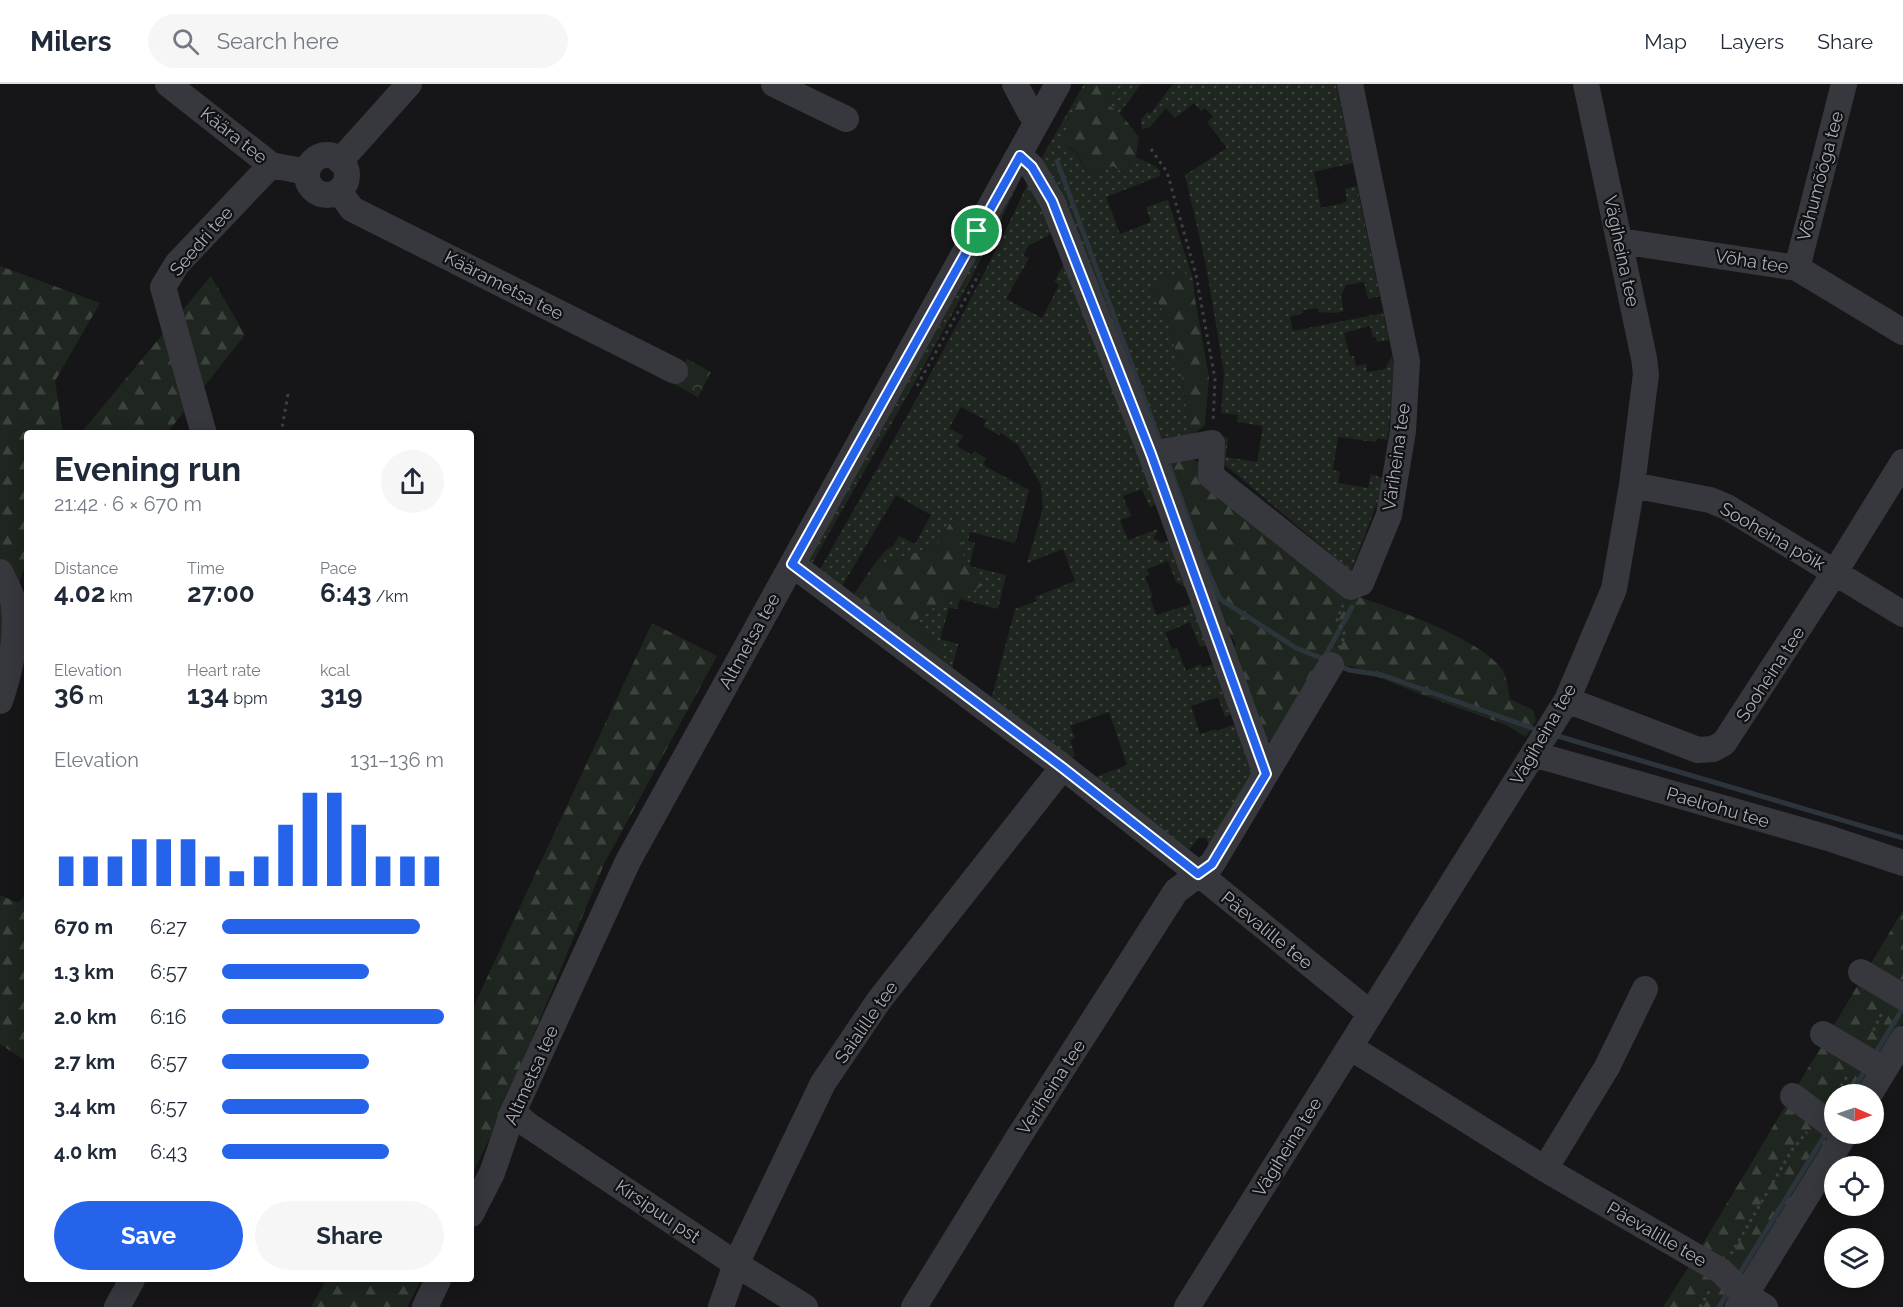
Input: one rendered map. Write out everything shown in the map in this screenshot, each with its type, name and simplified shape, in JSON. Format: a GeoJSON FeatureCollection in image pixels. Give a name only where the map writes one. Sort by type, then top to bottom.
{"type":"FeatureCollection","features":[{"type":"Feature","properties":{"kind":"street","name":"Käära tee"},"geometry":{"type":"LineString","coordinates":[[168,84],[271,165],[307,172]]}},
{"type":"Feature","properties":{"kind":"street"},"geometry":{"type":"LineString","coordinates":[[340,161],[409,84]]}},
{"type":"Feature","properties":{"kind":"street"},"geometry":{"type":"LineString","coordinates":[[774,84],[846,119]]}},
{"type":"Feature","properties":{"kind":"street"},"geometry":{"type":"LineString","coordinates":[[1016,84],[1037,122]]}},
{"type":"Feature","properties":{"kind":"street","name":"Altmetsa tee"},"geometry":{"type":"LineString","coordinates":[[474,1208],[492,1173],[513,1112],[628,861],[1058,84]]}},
{"type":"Feature","properties":{"kind":"street","name":"Väriheina tee"},"geometry":{"type":"LineString","coordinates":[[1212,443],[1211,476],[1351,587],[1360,583],[1389,515],[1403,431],[1407,361],[1350,84]]}},
{"type":"Feature","properties":{"kind":"street","name":"Vägiheina tee"},"geometry":{"type":"LineString","coordinates":[[1187,1307],[1567,700],[1614,589],[1632,485],[1646,374],[1586,84]]}},
{"type":"Feature","properties":{"kind":"street","name":"Võhumõõga tee"},"geometry":{"type":"LineString","coordinates":[[1797,268],[1844,84]]}},
{"type":"Feature","properties":{"kind":"street"},"geometry":{"type":"LineString","coordinates":[[324,155],[330,155],[340,161],[347,174],[339,191],[327,196],[314,191],[307,180],[307,172],[312,161],[324,155]]}},
{"type":"Feature","properties":{"kind":"street"},"geometry":{"type":"LineString","coordinates":[[1020,156],[1032,167],[1052,201],[1151,454],[1266,774]]}},
{"type":"Feature","properties":{"kind":"street","name":"Seedri tee"},"geometry":{"type":"LineString","coordinates":[[203,430],[163,287],[177,264],[271,165]]}},
{"type":"Feature","properties":{"kind":"street","name":"Käärametsa tee"},"geometry":{"type":"LineString","coordinates":[[339,191],[352,209],[675,371]]}},
{"type":"Feature","properties":{"kind":"street","name":"Võha tee"},"geometry":{"type":"LineString","coordinates":[[1620,241],[1797,268],[1903,332]]}},
{"type":"Feature","properties":{"kind":"street"},"geometry":{"type":"LineString","coordinates":[[1151,454],[1212,443]]}},
{"type":"Feature","properties":{"kind":"street","name":"Sooheina tee"},"geometry":{"type":"LineString","coordinates":[[1567,700],[1698,750],[1713,749],[1724,743],[1903,462]]}},
{"type":"Feature","properties":{"kind":"street","name":"Sooheina põik"},"geometry":{"type":"LineString","coordinates":[[1632,485],[1710,500],[1727,507],[1903,614]]}},
{"type":"Feature","properties":{"kind":"street","name":"Päevalille tee"},"geometry":{"type":"LineString","coordinates":[[792,564],[1063,768],[1370,1013]]}},
{"type":"Feature","properties":{"kind":"street"},"geometry":{"type":"LineString","coordinates":[[0,572],[21,605],[10,665],[0,701]]}},
{"type":"Feature","properties":{"kind":"street"},"geometry":{"type":"LineString","coordinates":[[1198,874],[1212,864],[1331,665]]}},
{"type":"Feature","properties":{"kind":"street","name":"Paelrohu tee"},"geometry":{"type":"LineString","coordinates":[[1533,754],[1828,838],[1903,863]]}},
{"type":"Feature","properties":{"kind":"street","name":"Saialille tee"},"geometry":{"type":"LineString","coordinates":[[721,1307],[736,1264],[823,1083],[880,999],[1063,768]]}},
{"type":"Feature","properties":{"kind":"street","name":"Veriheina tee"},"geometry":{"type":"LineString","coordinates":[[914,1307],[1018,1138],[1176,891],[1198,874]]}},
{"type":"Feature","properties":{"kind":"street"},"geometry":{"type":"LineString","coordinates":[[1861,972],[1898,994]]}},
{"type":"Feature","properties":{"kind":"street"},"geometry":{"type":"LineString","coordinates":[[1545,1169],[1607,1067],[1645,989]]}},
{"type":"Feature","properties":{"kind":"street"},"geometry":{"type":"LineString","coordinates":[[1823,1034],[1861,1055],[1896,1056]]}},
{"type":"Feature","properties":{"kind":"street","name":"Päevalille tee"},"geometry":{"type":"LineString","coordinates":[[1350,1047],[1545,1169],[1721,1271],[1749,1303]]}},
{"type":"Feature","properties":{"kind":"street"},"geometry":{"type":"LineString","coordinates":[[1877,1084],[1896,1056]]}},
{"type":"Feature","properties":{"kind":"street"},"geometry":{"type":"LineString","coordinates":[[1793,1096],[1824,1120]]}},
{"type":"Feature","properties":{"kind":"street","name":"Kirsipuu pst"},"geometry":{"type":"LineString","coordinates":[[513,1112],[528,1125],[736,1264],[805,1307]]}},
{"type":"Feature","properties":{"kind":"street"},"geometry":{"type":"LineString","coordinates":[[1749,1303],[1839,1144]]}},
{"type":"Feature","properties":{"kind":"street"},"geometry":{"type":"LineString","coordinates":[[117,1307],[131,1282]]}},
{"type":"Feature","properties":{"kind":"street"},"geometry":{"type":"LineString","coordinates":[[425,1307],[437,1282]]}},
{"type":"Feature","properties":{"kind":"path"},"geometry":{"type":"LineString","coordinates":[[1151,148],[1167,171],[1196,275],[1215,379],[1212,443]]}},
{"type":"Feature","properties":{"kind":"path"},"geometry":{"type":"LineString","coordinates":[[913,394],[981,271]]}},
{"type":"Feature","properties":{"kind":"path"},"geometry":{"type":"LineString","coordinates":[[282,430],[288,394]]}},
{"type":"Feature","properties":{"kind":"path"},"geometry":{"type":"LineString","coordinates":[[1338,624],[1342,630]]}},
{"type":"Feature","properties":{"kind":"path"},"geometry":{"type":"LineString","coordinates":[[1846,1084],[1898,994]]}},
{"type":"Feature","properties":{"kind":"path"},"geometry":{"type":"LineString","coordinates":[[1700,1307],[1792,1150],[1824,1124]]}},
{"type":"Feature","properties":{"kind":"green space"},"geometry":{"type":"Polygon","coordinates":[[[1084,84],[1099,84],[1069,148],[1075,152],[1090,175],[1113,166],[1124,173],[1136,157],[1160,170],[1160,176],[1106,197],[1120,234],[1151,222],[1146,207],[1168,200],[1193,279],[1195,299],[1184,272],[1151,289],[1168,321],[1183,382],[1188,423],[1194,434],[1157,446],[1041,159],[1084,84]]]}},
{"type":"Feature","properties":{"kind":"green space"},"geometry":{"type":"Polygon","coordinates":[[[1097,84],[1114,86],[1109,105],[1123,117],[1139,137],[1136,157],[1124,173],[1113,166],[1090,175],[1076,152],[1063,141],[1071,116],[1079,101],[1097,84]]]}},
{"type":"Feature","properties":{"kind":"green space"},"geometry":{"type":"Polygon","coordinates":[[[1110,84],[1141,84],[1119,114],[1109,105],[1114,87],[1110,84]]]}},
{"type":"Feature","properties":{"kind":"green space"},"geometry":{"type":"Polygon","coordinates":[[[1173,84],[1336,84],[1353,163],[1314,172],[1321,208],[1347,202],[1345,189],[1357,186],[1380,296],[1368,299],[1364,282],[1346,285],[1341,296],[1344,311],[1319,312],[1318,308],[1303,310],[1303,313],[1290,317],[1293,331],[1383,313],[1389,340],[1377,342],[1370,326],[1344,333],[1350,357],[1354,356],[1356,366],[1366,364],[1367,372],[1385,369],[1392,356],[1396,374],[1387,440],[1378,438],[1375,442],[1338,437],[1333,470],[1340,472],[1338,483],[1368,488],[1371,474],[1382,478],[1381,493],[1351,571],[1217,458],[1219,436],[1228,438],[1226,457],[1257,462],[1263,426],[1237,422],[1238,415],[1221,413],[1224,373],[1206,265],[1185,175],[1227,148],[1207,122],[1213,117],[1205,108],[1201,111],[1194,103],[1175,118],[1166,108],[1150,127],[1142,129],[1141,120],[1147,112],[1150,114],[1173,84]]]}},
{"type":"Feature","properties":{"kind":"green space"},"geometry":{"type":"Polygon","coordinates":[[[1021,178],[946,326],[810,567],[806,559],[1021,178]]]}},
{"type":"Feature","properties":{"kind":"green space"},"geometry":{"type":"Polygon","coordinates":[[[1029,181],[1056,224],[1048,236],[1029,245],[1023,255],[1029,258],[1006,299],[1042,318],[1059,285],[1054,282],[1068,256],[1162,505],[1154,505],[1150,508],[1142,489],[1123,496],[1131,516],[1120,520],[1128,540],[1158,529],[1154,538],[1161,543],[1170,540],[1194,592],[1176,582],[1168,561],[1147,569],[1149,575],[1145,577],[1153,597],[1150,598],[1156,615],[1198,602],[1213,645],[1200,647],[1190,622],[1165,633],[1172,649],[1177,648],[1186,671],[1201,664],[1202,668],[1219,662],[1237,711],[1225,717],[1218,697],[1191,706],[1200,734],[1216,729],[1217,731],[1241,722],[1259,773],[1211,851],[1206,838],[1199,838],[1186,853],[1090,779],[1127,765],[1109,712],[1070,726],[1075,738],[1070,740],[1075,756],[1066,760],[991,700],[1015,609],[1037,601],[1035,597],[1075,581],[1063,549],[1027,563],[1043,508],[1041,485],[1018,445],[1001,433],[999,435],[983,426],[986,420],[961,407],[949,428],[963,436],[957,446],[972,455],[974,451],[986,458],[983,465],[1029,490],[1015,543],[970,532],[968,541],[975,543],[969,564],[961,552],[961,533],[954,516],[937,546],[873,566],[885,551],[893,546],[899,536],[915,544],[931,515],[896,495],[838,593],[816,576],[980,282],[1029,181]]]}},
{"type":"Feature","properties":{"kind":"green space"},"geometry":{"type":"Polygon","coordinates":[[[0,266],[100,303],[55,381],[63,430],[24,430],[24,568],[0,641],[0,266]]]}},
{"type":"Feature","properties":{"kind":"green space"},"geometry":{"type":"Polygon","coordinates":[[[1185,272],[1195,299],[1209,377],[1205,425],[1194,434],[1188,423],[1183,382],[1168,321],[1151,289],[1164,277],[1185,272]]]}},
{"type":"Feature","properties":{"kind":"green space"},"geometry":{"type":"Polygon","coordinates":[[[211,276],[245,335],[169,430],[83,430],[211,276]]]}},
{"type":"Feature","properties":{"kind":"green space"},"geometry":{"type":"Polygon","coordinates":[[[687,359],[711,372],[698,397],[674,384],[687,359]]]}},
{"type":"Feature","properties":{"kind":"green space"},"geometry":{"type":"Polygon","coordinates":[[[1190,458],[1201,464],[1352,595],[1432,624],[1489,656],[1503,671],[1510,699],[1533,710],[1536,721],[1526,737],[1506,725],[1351,666],[1323,669],[1278,736],[1266,742],[1229,655],[1236,644],[1224,623],[1165,470],[1177,460],[1190,458]]]}},
{"type":"Feature","properties":{"kind":"green space"},"geometry":{"type":"Polygon","coordinates":[[[954,516],[961,533],[961,552],[980,580],[980,587],[962,597],[942,602],[917,619],[926,634],[944,649],[941,661],[854,594],[873,566],[937,546],[954,516]]]}},
{"type":"Feature","properties":{"kind":"green space"},"geometry":{"type":"Polygon","coordinates":[[[971,566],[1006,575],[998,609],[960,599],[957,609],[949,608],[940,639],[958,644],[952,669],[941,661],[944,649],[926,634],[917,619],[942,602],[962,597],[980,580],[971,566]]]}},
{"type":"Feature","properties":{"kind":"green space"},"geometry":{"type":"Polygon","coordinates":[[[652,623],[717,656],[604,864],[499,1119],[474,1171],[474,1006],[652,623]]]}},
{"type":"Feature","properties":{"kind":"green space"},"geometry":{"type":"Polygon","coordinates":[[[0,895],[18,903],[24,897],[24,1060],[0,1044],[0,895]]]}},
{"type":"Feature","properties":{"kind":"green space"},"geometry":{"type":"Polygon","coordinates":[[[1903,910],[1903,1022],[1865,1084],[1824,1084],[1824,1144],[1829,1144],[1728,1307],[1663,1307],[1903,910]]]}},
{"type":"Feature","properties":{"kind":"green space"},"geometry":{"type":"Polygon","coordinates":[[[325,1282],[420,1282],[407,1307],[311,1307],[325,1282]]]}},
{"type":"Feature","properties":{"kind":"waterway"},"geometry":{"type":"LineString","coordinates":[[1057,161],[1161,444]]}},
{"type":"Feature","properties":{"kind":"waterway"},"geometry":{"type":"LineString","coordinates":[[1169,465],[1201,555],[1220,599],[1296,648],[1326,660]]}},
{"type":"Feature","properties":{"kind":"waterway"},"geometry":{"type":"LineString","coordinates":[[1324,658],[1352,607]]}},
{"type":"Feature","properties":{"kind":"waterway"},"geometry":{"type":"LineString","coordinates":[[1337,665],[1349,670],[1382,675],[1532,728]]}},
{"type":"Feature","properties":{"kind":"waterway"},"geometry":{"type":"LineString","coordinates":[[1554,735],[1903,838]]}},
{"type":"Feature","properties":{"kind":"waterway"},"geometry":{"type":"LineString","coordinates":[[1875,1054],[1901,1011]]}},
{"type":"Feature","properties":{"kind":"waterway"},"geometry":{"type":"LineString","coordinates":[[1857,1084],[1865,1070]]}},
{"type":"Feature","properties":{"kind":"waterway"},"geometry":{"type":"LineString","coordinates":[[1740,1273],[1824,1137]]}},
{"type":"Feature","properties":{"kind":"waterway"},"geometry":{"type":"LineString","coordinates":[[1719,1307],[1728,1292]]}},
{"type":"Feature","properties":{"kind":"route"},"geometry":{"type":"LineString","coordinates":[[1020,156],[1032,167],[1052,201],[1105,334],[1151,454],[1266,774],[1212,864],[1198,874],[1063,768],[792,564],[977,231],[1020,156]]}}]}
